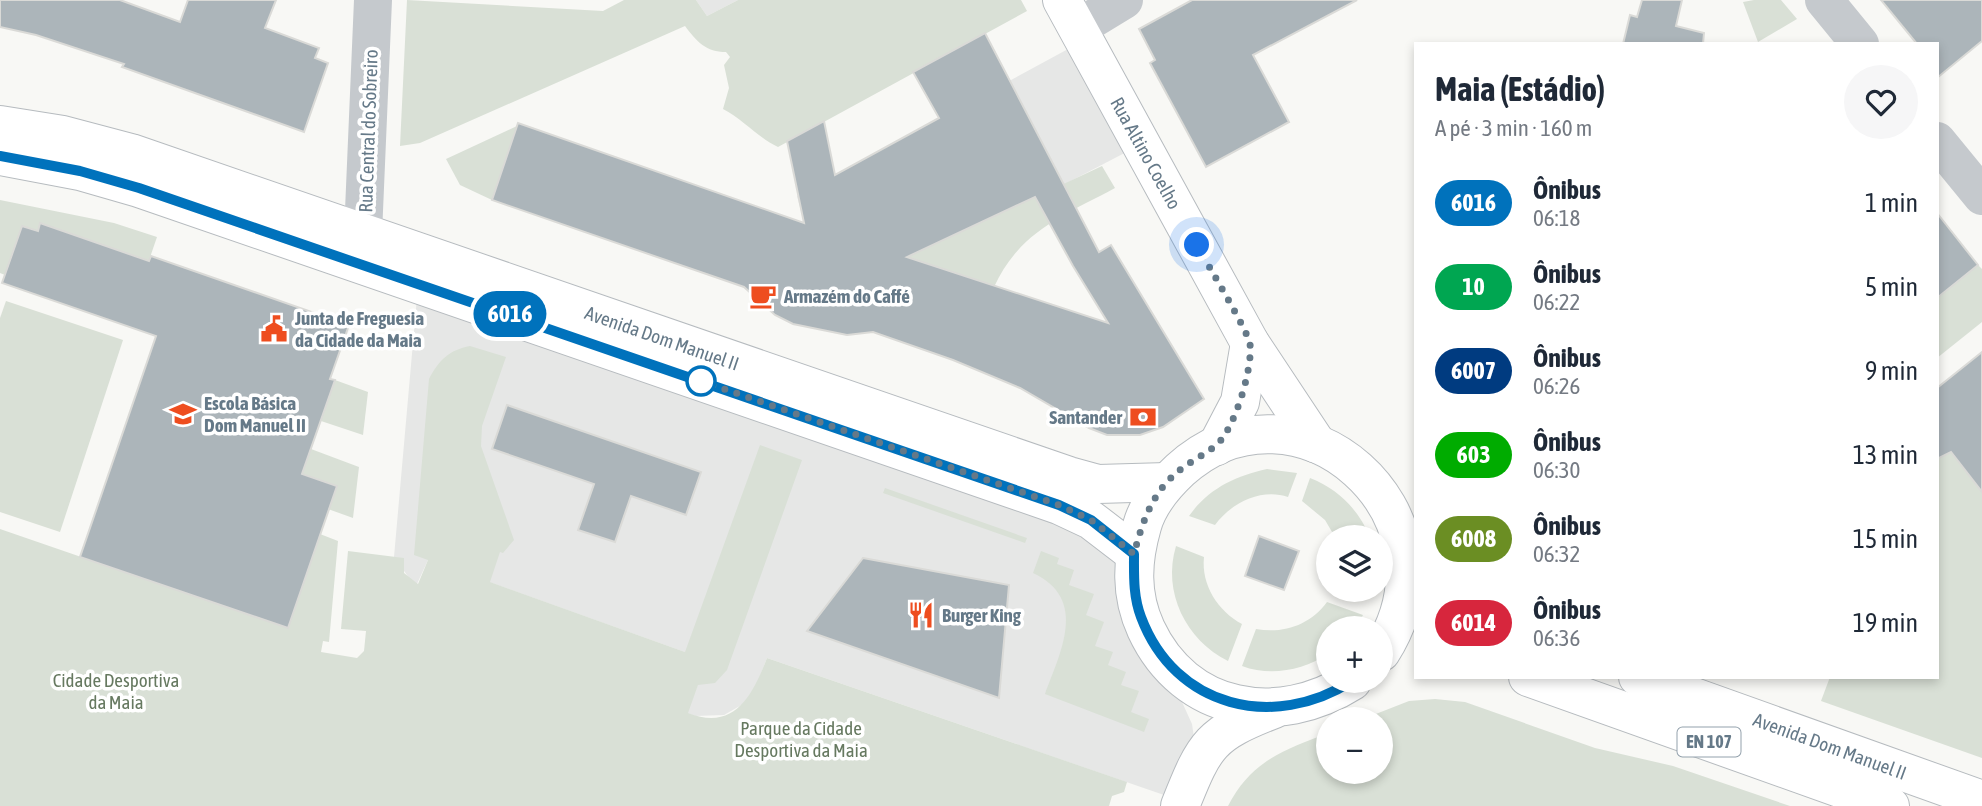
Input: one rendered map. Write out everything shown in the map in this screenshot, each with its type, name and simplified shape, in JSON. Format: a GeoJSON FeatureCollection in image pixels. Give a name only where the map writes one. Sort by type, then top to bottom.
{"type":"FeatureCollection","features":[{"type":"Feature","properties":{"kind":"main road","name":"Rua Altino Coelho"},"geometry":{"type":"LineString","coordinates":[[1070,14],[1250,342],[1317,444]]}},
{"type":"Feature","properties":{"kind":"main road","name":"Avenida Dom Manuel II"},"geometry":{"type":"LineString","coordinates":[[0,125],[63,135],[131,153],[1069,476],[1098,484],[1167,482]]}},
{"type":"Feature","properties":{"kind":"main road","name":"Avenida Dom Manuel II"},"geometry":{"type":"LineString","coordinates":[[0,156],[80,171],[139,188],[1059,505],[1091,520],[1134,554]]}},
{"type":"Feature","properties":{"kind":"main road"},"geometry":{"type":"LineString","coordinates":[[1217,446],[1240,402],[1250,342]]}},
{"type":"Feature","properties":{"kind":"main road"},"geometry":{"type":"LineString","coordinates":[[1332,693],[1294,707],[1259,709],[1224,701],[1196,687],[1172,667],[1153,643],[1140,615],[1133,585],[1134,554],[1145,515],[1167,482],[1190,461],[1217,446],[1247,437],[1278,436],[1317,444],[1352,463],[1380,491],[1399,526],[1411,571],[1393,650]]}},
{"type":"Feature","properties":{"kind":"main road"},"geometry":{"type":"LineString","coordinates":[[1172,667],[1192,708],[1199,760]]}},
{"type":"Feature","properties":{"kind":"main road","name":"Avenida Dom Manuel II"},"geometry":{"type":"LineString","coordinates":[[1534,679],[1891,806]]}},
{"type":"Feature","properties":{"kind":"main road","name":"Avenida Dom Manuel II"},"geometry":{"type":"LineString","coordinates":[[1644,679],[1982,800]]}},
{"type":"Feature","properties":{"kind":"main road"},"geometry":{"type":"LineString","coordinates":[[1180,806],[1199,760],[1216,736],[1232,725],[1279,707]]}},
{"type":"Feature","properties":{"kind":"street","name":"Rua Central do Sobreiro"},"geometry":{"type":"LineString","coordinates":[[373,0],[363,234],[414,281]]}},
{"type":"Feature","properties":{"kind":"street"},"geometry":{"type":"LineString","coordinates":[[1070,14],[1124,0]]}},
{"type":"Feature","properties":{"kind":"street"},"geometry":{"type":"LineString","coordinates":[[1824,0],[1858,42]]}},
{"type":"Feature","properties":{"kind":"street"},"geometry":{"type":"LineString","coordinates":[[1940,148],[1982,195]]}},
{"type":"Feature","properties":{"kind":"shaded area"},"geometry":{"type":"Polygon","coordinates":[[[696,0],[738,0],[707,16],[696,0]]]}},
{"type":"Feature","properties":{"kind":"shaded area"},"geometry":{"type":"Polygon","coordinates":[[[1081,42],[1138,146],[1065,184],[907,257],[804,222],[797,196],[1081,42]]]}},
{"type":"Feature","properties":{"kind":"shaded area"},"geometry":{"type":"Polygon","coordinates":[[[418,286],[1018,494],[1128,555],[1167,669],[1192,724],[1195,744],[1164,795],[767,658],[755,689],[745,703],[724,715],[695,716],[687,713],[707,660],[428,560],[417,584],[412,582],[394,557],[418,286]]]}},
{"type":"Feature","properties":{"kind":"green space"},"geometry":{"type":"Polygon","coordinates":[[[407,0],[603,11],[624,0],[696,0],[707,16],[738,0],[1021,0],[1027,11],[778,147],[723,109],[729,88],[724,65],[730,57],[726,52],[702,45],[685,26],[420,143],[400,146],[407,0]]]}},
{"type":"Feature","properties":{"kind":"green space"},"geometry":{"type":"Polygon","coordinates":[[[1781,0],[1797,19],[1758,42],[1743,2],[1781,0]]]}},
{"type":"Feature","properties":{"kind":"green space"},"geometry":{"type":"Polygon","coordinates":[[[517,126],[492,200],[460,185],[446,159],[517,126]]]}},
{"type":"Feature","properties":{"kind":"green space"},"geometry":{"type":"Polygon","coordinates":[[[1102,166],[1115,188],[1061,217],[1030,238],[1005,268],[994,287],[907,257],[1102,166]]]}},
{"type":"Feature","properties":{"kind":"green space"},"geometry":{"type":"Polygon","coordinates":[[[0,200],[114,223],[157,237],[145,272],[140,258],[41,223],[38,231],[22,226],[5,275],[0,273],[0,200]]]}},
{"type":"Feature","properties":{"kind":"green space"},"geometry":{"type":"Polygon","coordinates":[[[1978,265],[1982,269],[1982,322],[1939,356],[1939,296],[1978,265]]]}},
{"type":"Feature","properties":{"kind":"green space"},"geometry":{"type":"Polygon","coordinates":[[[6,301],[123,340],[60,532],[0,512],[0,318],[6,301]]]}},
{"type":"Feature","properties":{"kind":"green space","name":"Cidade Desportiva da Maia"},"geometry":{"type":"Polygon","coordinates":[[[470,346],[506,357],[482,426],[481,446],[514,540],[503,553],[500,552],[490,582],[685,652],[760,445],[802,460],[727,670],[715,683],[698,685],[688,713],[704,718],[730,713],[748,696],[767,658],[1127,782],[1124,792],[1112,796],[1109,806],[0,806],[0,529],[287,628],[320,534],[338,541],[329,642],[323,641],[321,652],[357,658],[364,651],[366,631],[341,629],[348,551],[404,558],[404,573],[418,584],[428,560],[414,555],[429,379],[445,357],[470,346]]]}},
{"type":"Feature","properties":{"kind":"green space"},"geometry":{"type":"Polygon","coordinates":[[[335,380],[368,392],[363,435],[321,421],[335,380]]]}},
{"type":"Feature","properties":{"kind":"green space"},"geometry":{"type":"Polygon","coordinates":[[[1939,433],[1982,492],[1982,758],[1821,701],[1829,679],[1939,679],[1939,433]]]}},
{"type":"Feature","properties":{"kind":"green space"},"geometry":{"type":"Polygon","coordinates":[[[311,449],[359,467],[353,518],[328,509],[336,486],[302,474],[311,449]]]}},
{"type":"Feature","properties":{"kind":"green space"},"geometry":{"type":"Polygon","coordinates":[[[1267,469],[1297,473],[1288,497],[1267,494],[1247,499],[1229,510],[1215,525],[1189,516],[1205,498],[1223,485],[1267,469]]]}},
{"type":"Feature","properties":{"kind":"green space"},"geometry":{"type":"Polygon","coordinates":[[[1310,478],[1330,488],[1346,501],[1364,525],[1328,525],[1302,501],[1310,478]]]}},
{"type":"Feature","properties":{"kind":"green space"},"geometry":{"type":"Polygon","coordinates":[[[885,488],[1027,538],[1025,543],[883,493],[885,488]]]}},
{"type":"Feature","properties":{"kind":"green space"},"geometry":{"type":"Polygon","coordinates":[[[1176,546],[1204,557],[1205,577],[1213,596],[1233,619],[1242,624],[1228,661],[1200,641],[1181,613],[1172,580],[1176,546]]]}},
{"type":"Feature","properties":{"kind":"green space"},"geometry":{"type":"Polygon","coordinates":[[[1041,551],[1059,558],[1057,564],[1074,570],[1069,585],[1094,594],[1086,615],[1104,622],[1095,646],[1113,652],[1108,665],[1126,672],[1121,685],[1139,691],[1131,712],[1149,719],[1144,732],[1045,694],[1063,645],[1066,628],[1061,597],[1050,584],[1033,573],[1041,551]]]}},
{"type":"Feature","properties":{"kind":"green space"},"geometry":{"type":"Polygon","coordinates":[[[1327,602],[1363,615],[1316,616],[1316,661],[1297,668],[1275,671],[1242,666],[1256,629],[1286,629],[1313,617],[1327,602]]]}},
{"type":"Feature","properties":{"kind":"green space"},"geometry":{"type":"Polygon","coordinates":[[[1435,699],[1465,702],[1595,748],[1673,766],[1790,806],[1228,806],[1247,778],[1258,768],[1283,752],[1316,738],[1316,784],[1393,784],[1393,707],[1409,701],[1435,699]]]}},
{"type":"Feature","properties":{"kind":"building"},"geometry":{"type":"Polygon","coordinates":[[[0,0],[120,0],[180,22],[188,0],[276,0],[265,28],[319,48],[315,58],[328,63],[304,132],[122,67],[124,64],[36,35],[0,27],[0,0]]]}},
{"type":"Feature","properties":{"kind":"building"},"geometry":{"type":"Polygon","coordinates":[[[1192,0],[1357,0],[1253,55],[1289,122],[1206,167],[1150,63],[1155,60],[1139,29],[1192,0]]]}},
{"type":"Feature","properties":{"kind":"building"},"geometry":{"type":"Polygon","coordinates":[[[1642,0],[1682,0],[1676,26],[1704,33],[1703,42],[1623,42],[1630,15],[1637,17],[1642,0]]]}},
{"type":"Feature","properties":{"kind":"building"},"geometry":{"type":"Polygon","coordinates":[[[1881,0],[1982,0],[1982,41],[1939,76],[1939,42],[1915,42],[1881,0]]]}},
{"type":"Feature","properties":{"kind":"building"},"geometry":{"type":"Polygon","coordinates":[[[985,33],[1099,252],[1111,245],[1204,399],[1163,427],[1140,435],[1107,435],[1089,428],[1020,388],[953,360],[873,332],[847,335],[793,324],[775,315],[744,287],[492,200],[518,123],[804,223],[787,141],[824,121],[835,175],[939,118],[913,72],[985,33]],[[1035,197],[907,257],[1108,323],[1035,197]]]}},
{"type":"Feature","properties":{"kind":"building"},"geometry":{"type":"Polygon","coordinates":[[[1939,216],[1978,265],[1939,296],[1939,216]]]}},
{"type":"Feature","properties":{"kind":"building","name":"Escola Básica Dom Manuel II"},"geometry":{"type":"Polygon","coordinates":[[[40,223],[149,261],[151,256],[349,325],[330,379],[335,380],[302,474],[337,486],[288,628],[80,557],[156,336],[2,283],[22,226],[38,231],[40,223]]]}},
{"type":"Feature","properties":{"kind":"building"},"geometry":{"type":"Polygon","coordinates":[[[1982,352],[1982,492],[1951,452],[1939,458],[1939,386],[1982,352]]]}},
{"type":"Feature","properties":{"kind":"building"},"geometry":{"type":"Polygon","coordinates":[[[507,405],[701,472],[686,515],[631,496],[615,542],[578,530],[594,484],[492,449],[507,405]]]}},
{"type":"Feature","properties":{"kind":"building"},"geometry":{"type":"Polygon","coordinates":[[[1259,536],[1299,551],[1284,590],[1245,576],[1259,536]]]}},
{"type":"Feature","properties":{"kind":"building"},"geometry":{"type":"Polygon","coordinates":[[[863,558],[1009,585],[999,698],[807,631],[863,558]]]}},
{"type":"Feature","properties":{"kind":"bus line","name":"6016"},"geometry":{"type":"LineString","coordinates":[[0,156],[80,171],[139,188],[1059,505],[1091,520],[1134,554],[1133,585],[1140,615],[1153,643],[1172,667],[1196,687],[1224,701],[1259,709],[1294,707],[1332,693]]}},
{"type":"Feature","properties":{"kind":"place","name":"Armazém do Caffé"},"geometry":{"type":"Point","coordinates":[763,296]}},
{"type":"Feature","properties":{"kind":"place","name":"Junta de Freguesia da Cidade da Maia"},"geometry":{"type":"Point","coordinates":[274,329]}},
{"type":"Feature","properties":{"kind":"place","name":"Escola Básica Dom Manuel II"},"geometry":{"type":"Point","coordinates":[183,414]}},
{"type":"Feature","properties":{"kind":"place","name":"Santander"},"geometry":{"type":"Point","coordinates":[1143,417]}},
{"type":"Feature","properties":{"kind":"place","name":"Burger King"},"geometry":{"type":"Point","coordinates":[921,615]}},
{"type":"Feature","properties":{"kind":"route"},"geometry":{"type":"LineString","coordinates":[[701,381],[1059,505],[1091,520],[1134,554],[1145,515],[1167,482],[1190,461],[1217,446],[1234,417],[1245,383],[1250,342],[1197,245]]}},
{"type":"Feature","properties":{"kind":"park label","name":"Parque da Cidade Desportiva da Maia"},"geometry":{"type":"Point","coordinates":[801,739]}}]}
